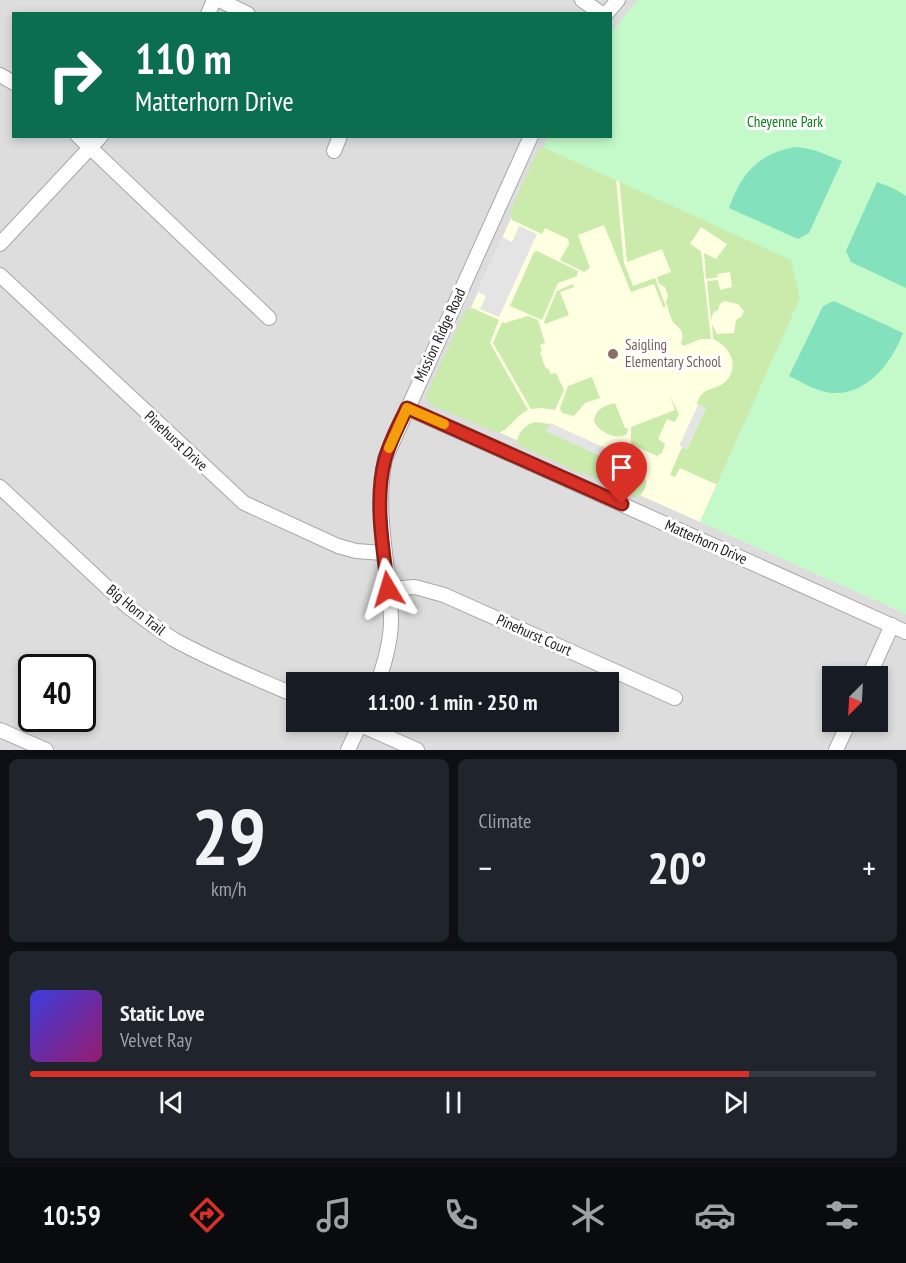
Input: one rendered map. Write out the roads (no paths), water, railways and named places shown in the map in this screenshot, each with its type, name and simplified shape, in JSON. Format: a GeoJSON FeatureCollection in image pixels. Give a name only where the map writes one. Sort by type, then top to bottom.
{"type":"FeatureCollection","features":[{"type":"Feature","properties":{"kind":"street"},"geometry":{"type":"LineString","coordinates":[[219,0],[245,12]]}},
{"type":"Feature","properties":{"kind":"street"},"geometry":{"type":"LineString","coordinates":[[582,0],[601,12]]}},
{"type":"Feature","properties":{"kind":"street"},"geometry":{"type":"LineString","coordinates":[[606,12],[618,0]]}},
{"type":"Feature","properties":{"kind":"street"},"geometry":{"type":"LineString","coordinates":[[80,138],[269,318]]}},
{"type":"Feature","properties":{"kind":"street"},"geometry":{"type":"LineString","coordinates":[[0,244],[99,138]]}},
{"type":"Feature","properties":{"kind":"street"},"geometry":{"type":"LineString","coordinates":[[334,151],[339,138]]}},
{"type":"Feature","properties":{"kind":"street","name":"Mission Ridge Road"},"geometry":{"type":"LineString","coordinates":[[381,672],[388,653],[391,621],[383,553],[381,489],[383,471],[391,443],[525,138]]}},
{"type":"Feature","properties":{"kind":"street","name":"Pinehurst Drive"},"geometry":{"type":"LineString","coordinates":[[0,275],[244,503],[338,546],[356,551],[383,553]]}},
{"type":"Feature","properties":{"kind":"street","name":"Matterhorn Drive"},"geometry":{"type":"LineString","coordinates":[[407,408],[906,632]]}},
{"type":"Feature","properties":{"kind":"street","name":"Big Horn Trail"},"geometry":{"type":"LineString","coordinates":[[0,487],[127,606],[149,622],[200,653],[286,691]]}},
{"type":"Feature","properties":{"kind":"street","name":"Pinehurst Court"},"geometry":{"type":"LineString","coordinates":[[388,589],[415,587],[444,595],[675,698]]}},
{"type":"Feature","properties":{"kind":"street"},"geometry":{"type":"LineString","coordinates":[[874,666],[892,625]]}},
{"type":"Feature","properties":{"kind":"street"},"geometry":{"type":"LineString","coordinates":[[0,730],[46,750]]}},
{"type":"Feature","properties":{"kind":"street"},"geometry":{"type":"LineString","coordinates":[[348,750],[354,732]]}},
{"type":"Feature","properties":{"kind":"street"},"geometry":{"type":"LineString","coordinates":[[379,732],[417,750]]}},
{"type":"Feature","properties":{"kind":"street"},"geometry":{"type":"LineString","coordinates":[[836,750],[844,732]]}},
{"type":"Feature","properties":{"kind":"place","name":"Saigling Elementary School"},"geometry":{"type":"Point","coordinates":[613,354]}},
{"type":"Feature","properties":{"kind":"park label","name":"Cheyenne Park"},"geometry":{"type":"Point","coordinates":[785,122]}}]}
